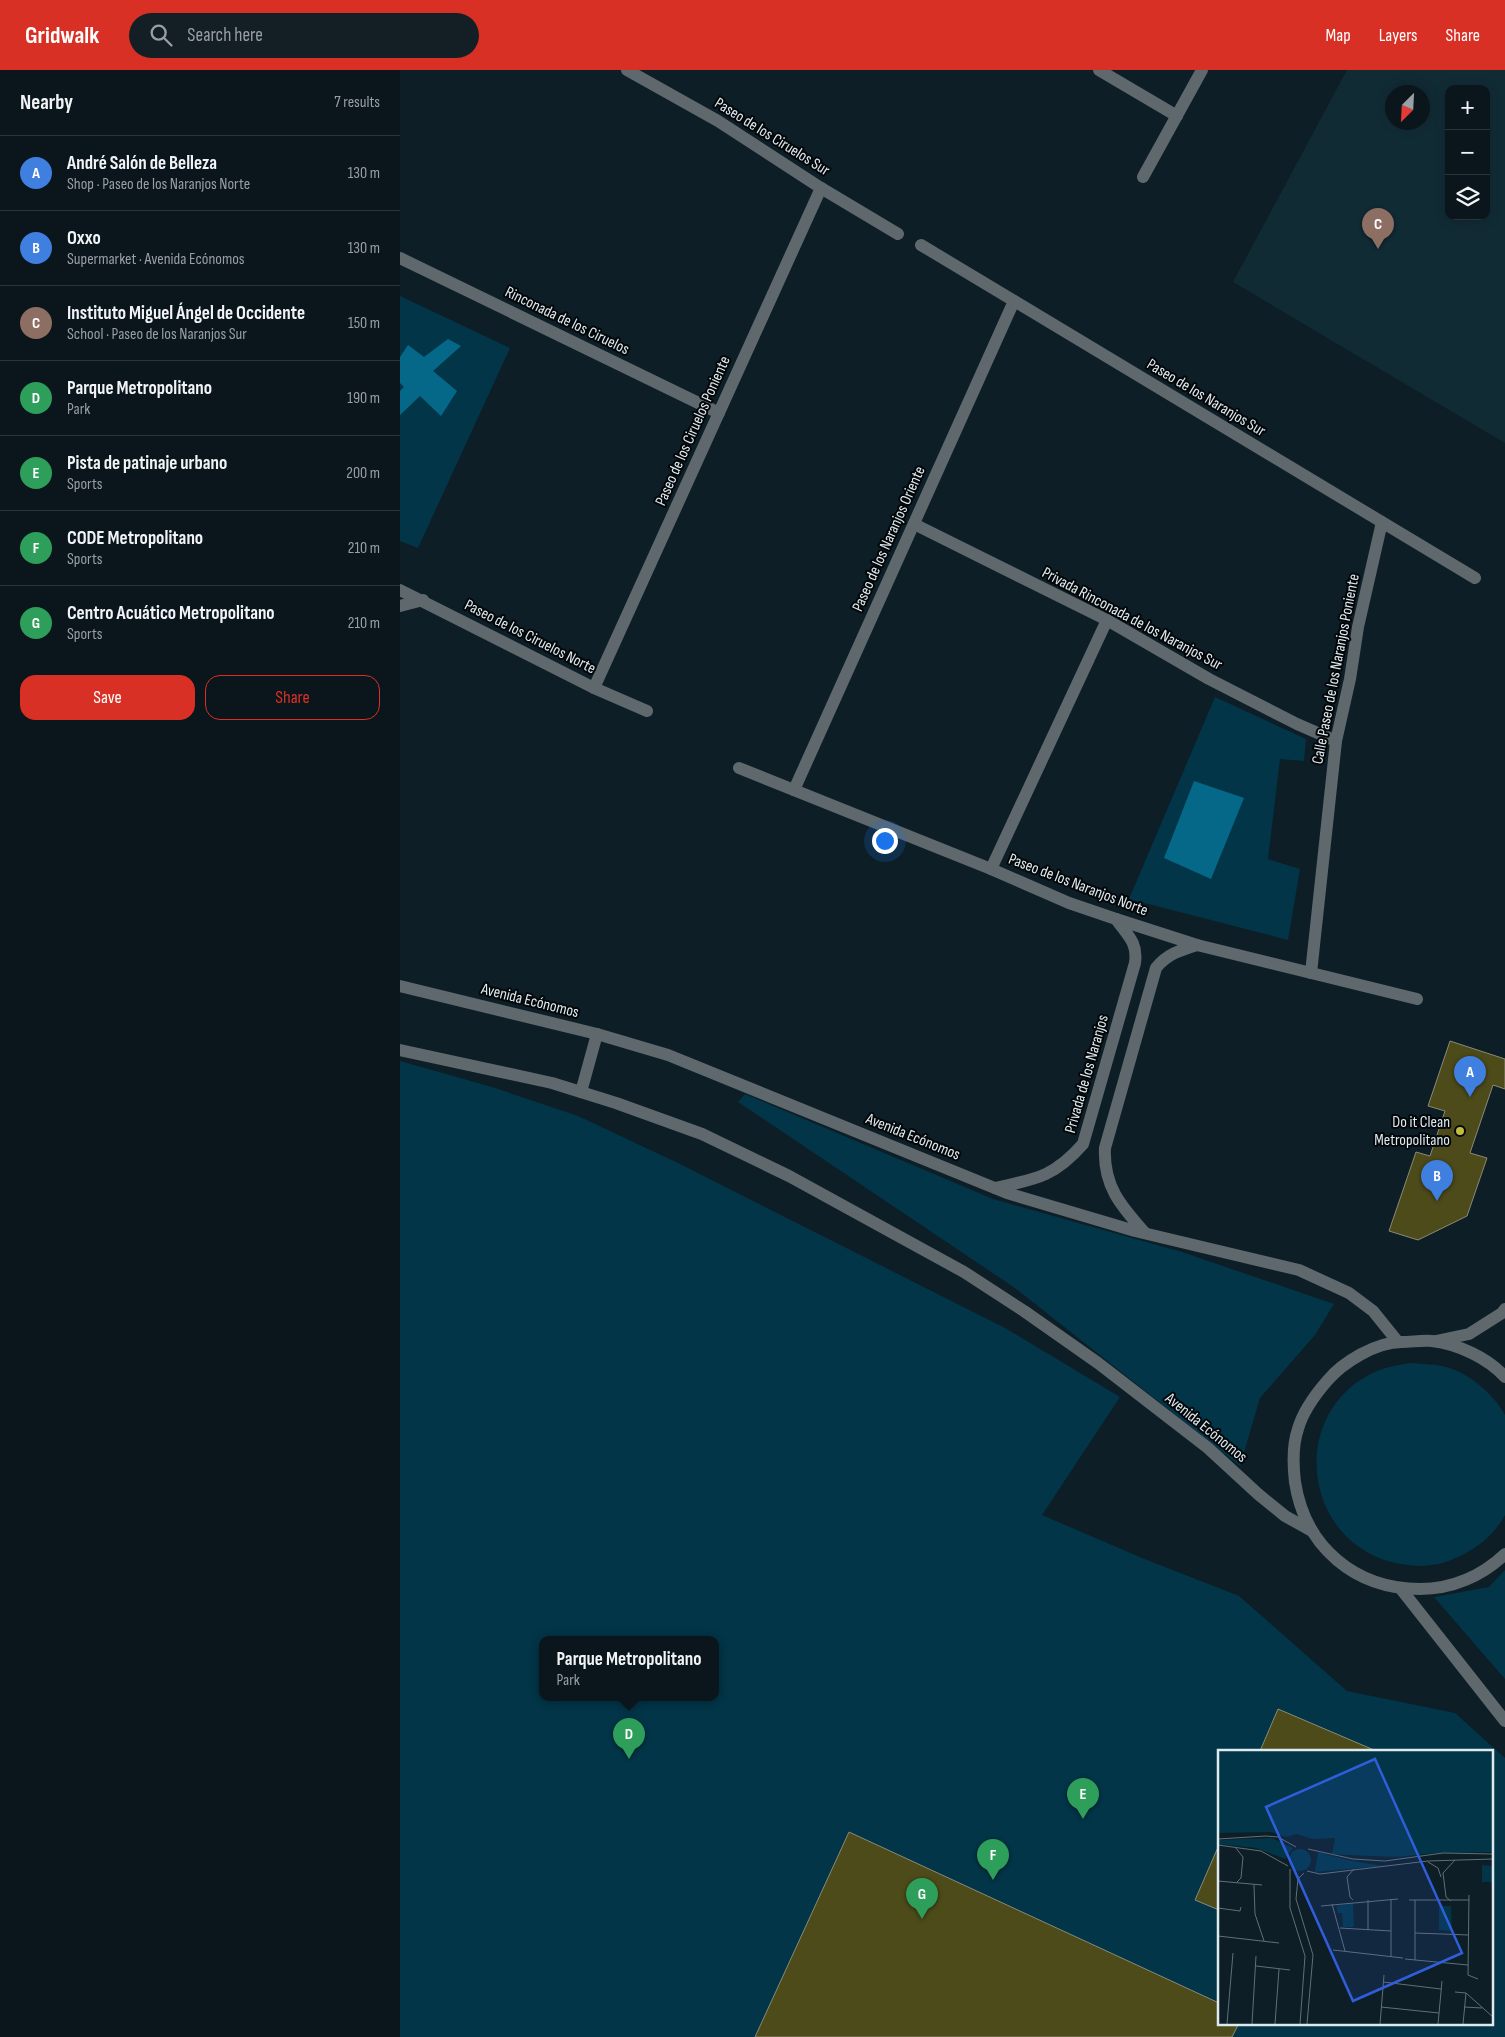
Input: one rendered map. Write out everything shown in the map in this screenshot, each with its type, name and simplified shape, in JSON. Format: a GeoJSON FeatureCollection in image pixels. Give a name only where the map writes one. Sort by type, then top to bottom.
{"type":"FeatureCollection","features":[{"type":"Feature","properties":{"kind":"street","name":"Paseo de los Ciruelos Sur"},"geometry":{"type":"LineString","coordinates":[[627,70],[718,121],[821,188],[898,234]]}},
{"type":"Feature","properties":{"kind":"street"},"geometry":{"type":"LineString","coordinates":[[1099,70],[1177,116]]}},
{"type":"Feature","properties":{"kind":"street"},"geometry":{"type":"LineString","coordinates":[[1143,177],[1202,70]]}},
{"type":"Feature","properties":{"kind":"street","name":"Paseo de los Ciruelos Poniente"},"geometry":{"type":"LineString","coordinates":[[594,688],[821,188]]}},
{"type":"Feature","properties":{"kind":"street","name":"Paseo de los Naranjos Sur"},"geometry":{"type":"LineString","coordinates":[[921,246],[1476,578]]}},
{"type":"Feature","properties":{"kind":"street","name":"Rinconada de los Ciruelos"},"geometry":{"type":"LineString","coordinates":[[400,258],[719,413]]}},
{"type":"Feature","properties":{"kind":"street","name":"Paseo de los Naranjos Oriente"},"geometry":{"type":"LineString","coordinates":[[794,790],[1014,301]]}},
{"type":"Feature","properties":{"kind":"street","name":"Calle Paseo de los Naranjos Poniente"},"geometry":{"type":"LineString","coordinates":[[1311,973],[1336,741],[1350,679],[1358,627],[1382,522]]}},
{"type":"Feature","properties":{"kind":"street","name":"Privada Rinconada de los Naranjos Sur"},"geometry":{"type":"LineString","coordinates":[[914,524],[1108,620],[1208,679],[1297,724],[1336,741]]}},
{"type":"Feature","properties":{"kind":"street","name":"Paseo de los Ciruelos Norte"},"geometry":{"type":"LineString","coordinates":[[400,590],[594,688],[647,711]]}},
{"type":"Feature","properties":{"kind":"street"},"geometry":{"type":"LineString","coordinates":[[400,606],[423,600]]}},
{"type":"Feature","properties":{"kind":"street"},"geometry":{"type":"LineString","coordinates":[[991,869],[1108,620]]}},
{"type":"Feature","properties":{"kind":"street","name":"Paseo de los Naranjos Norte"},"geometry":{"type":"LineString","coordinates":[[739,768],[991,869],[1070,903],[1116,919],[1197,945],[1417,999]]}},
{"type":"Feature","properties":{"kind":"street","name":"Privada de los Naranjos"},"geometry":{"type":"LineString","coordinates":[[995,1188],[1039,1178],[1055,1170],[1070,1159],[1083,1144],[1135,964],[1134,942],[1116,919]]}},
{"type":"Feature","properties":{"kind":"street"},"geometry":{"type":"LineString","coordinates":[[1145,1233],[1120,1205],[1110,1184],[1104,1164],[1105,1148],[1156,968],[1173,953],[1197,945]]}},
{"type":"Feature","properties":{"kind":"street","name":"Avenida Ecónomos"},"geometry":{"type":"LineString","coordinates":[[400,986],[597,1034],[668,1055],[995,1188],[1145,1233],[1299,1270],[1349,1293],[1373,1311],[1398,1342]]}},
{"type":"Feature","properties":{"kind":"street"},"geometry":{"type":"LineString","coordinates":[[581,1092],[597,1034]]}},
{"type":"Feature","properties":{"kind":"street","name":"Avenida Ecónomos"},"geometry":{"type":"LineString","coordinates":[[400,1050],[552,1083],[616,1103],[702,1134],[789,1176],[964,1272],[1098,1363],[1208,1448],[1285,1516],[1312,1531]]}},
{"type":"Feature","properties":{"kind":"street"},"geometry":{"type":"LineString","coordinates":[[1505,1309],[1502,1313],[1468,1334],[1433,1341],[1398,1342],[1364,1352],[1335,1371],[1312,1398],[1298,1430],[1292,1465],[1298,1499],[1312,1531],[1335,1559],[1355,1573],[1377,1583],[1401,1589],[1434,1589],[1465,1581],[1493,1566],[1505,1554]]}},
{"type":"Feature","properties":{"kind":"street"},"geometry":{"type":"LineString","coordinates":[[1433,1341],[1468,1351],[1498,1370],[1505,1377]]}},
{"type":"Feature","properties":{"kind":"street"},"geometry":{"type":"LineString","coordinates":[[1401,1589],[1505,1721]]}},
{"type":"Feature","properties":{"kind":"shaded area"},"geometry":{"type":"Polygon","coordinates":[[[1347,70],[1505,70],[1505,443],[1233,282],[1347,70]]]}},
{"type":"Feature","properties":{"kind":"shaded area"},"geometry":{"type":"Polygon","coordinates":[[[400,296],[510,348],[418,548],[400,541],[400,296]]]}},
{"type":"Feature","properties":{"kind":"shaded area"},"geometry":{"type":"Polygon","coordinates":[[[448,339],[461,346],[433,371],[457,391],[441,416],[420,396],[400,415],[400,391],[404,387],[400,383],[400,357],[408,345],[424,357],[448,339]]]}},
{"type":"Feature","properties":{"kind":"shaded area"},"geometry":{"type":"Polygon","coordinates":[[[1215,697],[1306,739],[1304,761],[1280,759],[1268,859],[1300,869],[1288,940],[1129,899],[1215,697]]]}},
{"type":"Feature","properties":{"kind":"shaded area"},"geometry":{"type":"Polygon","coordinates":[[[1194,781],[1244,798],[1211,879],[1164,858],[1194,781]]]}},
{"type":"Feature","properties":{"kind":"shaded area"},"geometry":{"type":"Polygon","coordinates":[[[400,1061],[492,1087],[578,1116],[678,1163],[1005,1328],[1120,1397],[1042,1515],[1142,1558],[1239,1596],[1347,1691],[1455,1713],[1505,1758],[1505,2037],[400,2037],[400,1061]]]}},
{"type":"Feature","properties":{"kind":"shaded area"},"geometry":{"type":"Polygon","coordinates":[[[745,1094],[993,1199],[1182,1252],[1334,1304],[1315,1335],[1260,1398],[1240,1466],[1015,1288],[738,1102],[745,1094]]]}},
{"type":"Feature","properties":{"kind":"shaded area"},"geometry":{"type":"Polygon","coordinates":[[[1410,1363],[1442,1366],[1460,1372],[1487,1391],[1505,1415],[1505,1515],[1489,1537],[1468,1552],[1444,1563],[1414,1566],[1391,1562],[1361,1548],[1338,1527],[1323,1501],[1317,1471],[1319,1442],[1329,1413],[1349,1389],[1377,1371],[1410,1363]]]}},
{"type":"Feature","properties":{"kind":"shaded area"},"geometry":{"type":"Polygon","coordinates":[[[1505,1570],[1505,1679],[1434,1597],[1489,1587],[1505,1570]]]}},
{"type":"Feature","properties":{"kind":"building"},"geometry":{"type":"Polygon","coordinates":[[[1450,1041],[1505,1059],[1505,1089],[1493,1085],[1470,1153],[1487,1158],[1467,1216],[1418,1240],[1389,1231],[1416,1152],[1430,1156],[1445,1111],[1428,1106],[1450,1041]]]}},
{"type":"Feature","properties":{"kind":"building"},"geometry":{"type":"Polygon","coordinates":[[[1278,1709],[1374,1750],[1260,1750],[1278,1709]]]}},
{"type":"Feature","properties":{"kind":"building"},"geometry":{"type":"Polygon","coordinates":[[[849,1832],[1218,2003],[1218,2024],[1238,2024],[1232,2037],[755,2037],[849,1832]]]}},
{"type":"Feature","properties":{"kind":"building"},"geometry":{"type":"Polygon","coordinates":[[[1218,1847],[1218,1910],[1195,1900],[1218,1847]]]}},
{"type":"Feature","properties":{"kind":"place","name":"Instituto Miguel Ángel de Occidente"},"geometry":{"type":"Point","coordinates":[1378,249]}},
{"type":"Feature","properties":{"kind":"place","name":"André Salón de Belleza"},"geometry":{"type":"Point","coordinates":[1470,1097]}},
{"type":"Feature","properties":{"kind":"place","name":"Do it Clean Metropolitano"},"geometry":{"type":"Point","coordinates":[1460,1131]}},
{"type":"Feature","properties":{"kind":"place","name":"Oxxo"},"geometry":{"type":"Point","coordinates":[1437,1201]}},
{"type":"Feature","properties":{"kind":"place","name":"Parque Metropolitano"},"geometry":{"type":"Point","coordinates":[629,1759]}},
{"type":"Feature","properties":{"kind":"place","name":"Pista de patinaje urbano"},"geometry":{"type":"Point","coordinates":[1083,1819]}},
{"type":"Feature","properties":{"kind":"place","name":"CODE Metropolitano"},"geometry":{"type":"Point","coordinates":[993,1880]}},
{"type":"Feature","properties":{"kind":"place","name":"Centro Acuático Metropolitano"},"geometry":{"type":"Point","coordinates":[922,1919]}}]}
